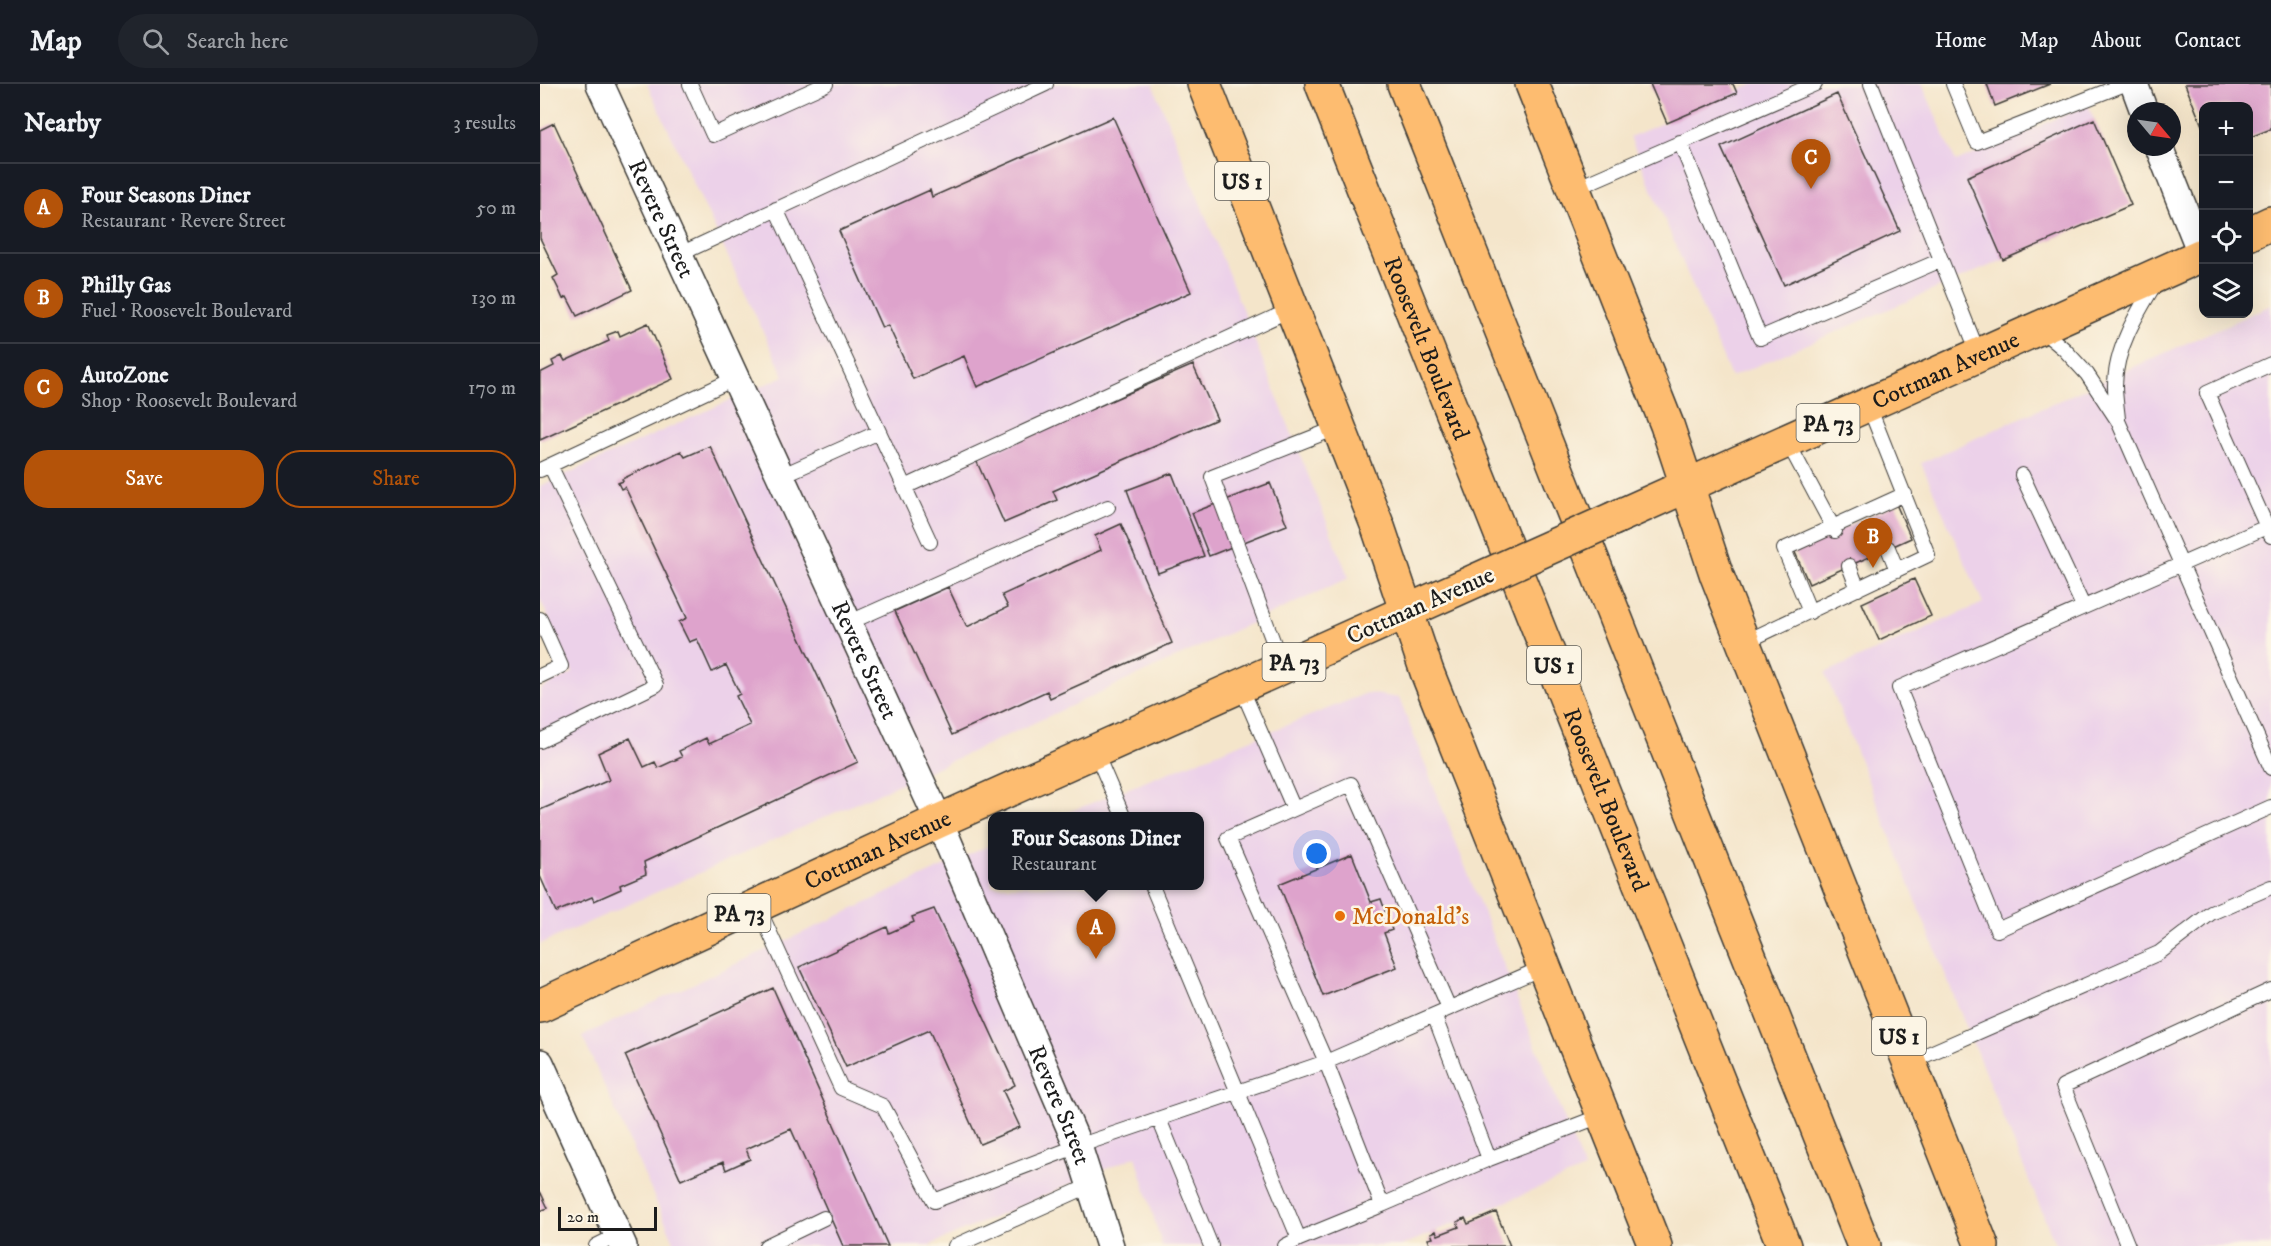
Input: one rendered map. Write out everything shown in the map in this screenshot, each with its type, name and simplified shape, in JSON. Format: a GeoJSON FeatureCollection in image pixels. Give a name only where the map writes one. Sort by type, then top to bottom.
{"type":"FeatureCollection","features":[{"type":"Feature","properties":{"kind":"main road","name":"US 1"},"geometry":{"type":"LineString","coordinates":[[1204,84],[1378,527],[1427,672],[1655,1246]]}},
{"type":"Feature","properties":{"kind":"main road","name":"Roosevelt Boulevard"},"geometry":{"type":"LineString","coordinates":[[1322,84],[1784,1246]]}},
{"type":"Feature","properties":{"kind":"main road"},"geometry":{"type":"LineString","coordinates":[[1404,84],[1864,1246]]}},
{"type":"Feature","properties":{"kind":"main road","name":"US 1"},"geometry":{"type":"LineString","coordinates":[[1532,84],[1667,425],[1714,567],[1743,643],[1982,1246]]}},
{"type":"Feature","properties":{"kind":"main road"},"geometry":{"type":"LineString","coordinates":[[2253,232],[2271,223]]}},
{"type":"Feature","properties":{"kind":"main road","name":"Cottman Avenue"},"geometry":{"type":"LineString","coordinates":[[540,1006],[939,821],[2199,257]]}},
{"type":"Feature","properties":{"kind":"street","name":"Revere Street"},"geometry":{"type":"LineString","coordinates":[[600,84],[939,821],[1078,1146],[1110,1246]]}},
{"type":"Feature","properties":{"kind":"street"},"geometry":{"type":"LineString","coordinates":[[2134,84],[2141,102]]}},
{"type":"Feature","properties":{"kind":"street"},"geometry":{"type":"LineString","coordinates":[[2163,156],[2199,245]]}},
{"type":"Feature","properties":{"kind":"street"},"geometry":{"type":"LineString","coordinates":[[540,1063],[612,1242]]}},
{"type":"Feature","properties":{"kind":"lane"},"geometry":{"type":"LineString","coordinates":[[690,84],[713,135],[826,84]]}},
{"type":"Feature","properties":{"kind":"lane"},"geometry":{"type":"LineString","coordinates":[[678,255],[1046,84]]}},
{"type":"Feature","properties":{"kind":"lane"},"geometry":{"type":"LineString","coordinates":[[1574,189],[1815,84]]}},
{"type":"Feature","properties":{"kind":"lane"},"geometry":{"type":"LineString","coordinates":[[1871,84],[1979,355]]}},
{"type":"Feature","properties":{"kind":"lane"},"geometry":{"type":"LineString","coordinates":[[1953,84],[1977,142],[2125,84]]}},
{"type":"Feature","properties":{"kind":"lane"},"geometry":{"type":"LineString","coordinates":[[1680,142],[1760,338],[1941,260]]}},
{"type":"Feature","properties":{"kind":"lane"},"geometry":{"type":"LineString","coordinates":[[776,209],[930,542]]}},
{"type":"Feature","properties":{"kind":"lane"},"geometry":{"type":"LineString","coordinates":[[2118,421],[2115,385],[2120,358],[2129,332],[2162,272]]}},
{"type":"Feature","properties":{"kind":"lane"},"geometry":{"type":"LineString","coordinates":[[905,487],[1292,309]]}},
{"type":"Feature","properties":{"kind":"lane"},"geometry":{"type":"LineString","coordinates":[[2039,327],[2087,374],[2118,421],[2271,768]]}},
{"type":"Feature","properties":{"kind":"lane"},"geometry":{"type":"LineString","coordinates":[[2271,364],[2207,393],[2270,530],[2083,606],[1899,688],[1997,930],[2271,807]]}},
{"type":"Feature","properties":{"kind":"lane"},"geometry":{"type":"LineString","coordinates":[[540,741],[656,685],[545,467],[736,378]]}},
{"type":"Feature","properties":{"kind":"lane"},"geometry":{"type":"LineString","coordinates":[[1743,643],[1928,555],[1869,404]]}},
{"type":"Feature","properties":{"kind":"lane"},"geometry":{"type":"LineString","coordinates":[[1283,668],[1212,477],[1339,427]]}},
{"type":"Feature","properties":{"kind":"lane"},"geometry":{"type":"LineString","coordinates":[[781,476],[879,432]]}},
{"type":"Feature","properties":{"kind":"lane"},"geometry":{"type":"LineString","coordinates":[[1787,441],[1834,529]]}},
{"type":"Feature","properties":{"kind":"lane"},"geometry":{"type":"LineString","coordinates":[[2022,475],[2083,606]]}},
{"type":"Feature","properties":{"kind":"lane"},"geometry":{"type":"LineString","coordinates":[[1810,612],[1784,549],[1834,529],[1905,494]]}},
{"type":"Feature","properties":{"kind":"lane"},"geometry":{"type":"LineString","coordinates":[[848,623],[1108,507]]}},
{"type":"Feature","properties":{"kind":"lane"},"geometry":{"type":"LineString","coordinates":[[1888,548],[1897,570]]}},
{"type":"Feature","properties":{"kind":"lane"},"geometry":{"type":"LineString","coordinates":[[1849,566],[1858,588]]}},
{"type":"Feature","properties":{"kind":"lane"},"geometry":{"type":"LineString","coordinates":[[540,619],[561,666],[540,676]]}},
{"type":"Feature","properties":{"kind":"lane"},"geometry":{"type":"LineString","coordinates":[[1241,687],[1294,809]]}},
{"type":"Feature","properties":{"kind":"lane"},"geometry":{"type":"LineString","coordinates":[[1095,751],[1121,812]]}},
{"type":"Feature","properties":{"kind":"lane"},"geometry":{"type":"LineString","coordinates":[[1382,1205],[1326,1062],[1228,838],[1351,784],[1449,1008]]}},
{"type":"Feature","properties":{"kind":"lane"},"geometry":{"type":"LineString","coordinates":[[1910,1062],[2160,952],[2211,914],[2271,887]]}},
{"type":"Feature","properties":{"kind":"lane"},"geometry":{"type":"LineString","coordinates":[[1154,890],[1299,1239]]}},
{"type":"Feature","properties":{"kind":"lane"},"geometry":{"type":"LineString","coordinates":[[757,904],[841,1088],[883,1106],[934,1201],[1078,1146],[1326,1062],[1544,966]]}},
{"type":"Feature","properties":{"kind":"lane"},"geometry":{"type":"LineString","coordinates":[[2128,1246],[2063,1086],[2271,990]]}},
{"type":"Feature","properties":{"kind":"lane"},"geometry":{"type":"LineString","coordinates":[[1434,1015],[1489,1159]]}},
{"type":"Feature","properties":{"kind":"lane"},"geometry":{"type":"LineString","coordinates":[[1284,1246],[1489,1159],[1603,1115]]}},
{"type":"Feature","properties":{"kind":"lane"},"geometry":{"type":"LineString","coordinates":[[1159,1119],[1211,1246]]}},
{"type":"Feature","properties":{"kind":"lane"},"geometry":{"type":"LineString","coordinates":[[955,1246],[1091,1185]]}},
{"type":"Feature","properties":{"kind":"lane"},"geometry":{"type":"LineString","coordinates":[[766,1246],[824,1218]]}},
{"type":"Feature","properties":{"kind":"shaded area"},"geometry":{"type":"Polygon","coordinates":[[[647,84],[1153,84],[1349,578],[962,756],[540,944],[540,689],[573,673],[540,599],[540,486],[784,376],[647,84]]]}},
{"type":"Feature","properties":{"kind":"shaded area"},"geometry":{"type":"Polygon","coordinates":[[[1754,84],[1922,84],[1956,162],[2088,105],[2131,205],[1731,377],[1630,137],[1754,84]]]}},
{"type":"Feature","properties":{"kind":"shaded area"},"geometry":{"type":"Polygon","coordinates":[[[2271,305],[2271,1246],[2056,1246],[1825,673],[1983,603],[1921,463],[2242,318],[2253,318],[2253,313],[2271,305]]]}},
{"type":"Feature","properties":{"kind":"shaded area"},"geometry":{"type":"Polygon","coordinates":[[[1367,693],[1399,698],[1584,1169],[1401,1246],[1162,1246],[1136,1156],[928,1246],[676,1246],[582,1036],[988,846],[988,890],[1204,890],[1204,812],[1069,812],[1367,693]]]}},
{"type":"Feature","properties":{"kind":"building"},"geometry":{"type":"Polygon","coordinates":[[[1650,84],[1733,84],[1737,93],[1667,123],[1650,84]]]}},
{"type":"Feature","properties":{"kind":"building"},"geometry":{"type":"Polygon","coordinates":[[[1987,84],[2050,84],[1995,106],[1987,84]]]}},
{"type":"Feature","properties":{"kind":"building"},"geometry":{"type":"Polygon","coordinates":[[[2185,84],[2271,84],[2271,129],[2253,136],[2253,102],[2199,102],[2199,118],[2185,84]]]}},
{"type":"Feature","properties":{"kind":"building"},"geometry":{"type":"Polygon","coordinates":[[[1837,94],[1900,231],[1784,285],[1721,147],[1837,94]]]}},
{"type":"Feature","properties":{"kind":"building"},"geometry":{"type":"Polygon","coordinates":[[[1113,117],[1191,292],[977,387],[964,356],[913,379],[888,325],[882,328],[839,231],[930,190],[932,197],[1113,117]]]}},
{"type":"Feature","properties":{"kind":"building"},"geometry":{"type":"Polygon","coordinates":[[[2094,119],[2131,205],[2003,260],[1967,177],[2094,119]]]}},
{"type":"Feature","properties":{"kind":"building"},"geometry":{"type":"Polygon","coordinates":[[[554,123],[632,290],[577,316],[567,297],[563,299],[553,278],[558,275],[540,238],[540,130],[554,123]]]}},
{"type":"Feature","properties":{"kind":"building"},"geometry":{"type":"Polygon","coordinates":[[[648,323],[673,379],[540,440],[540,373],[554,366],[552,361],[562,356],[565,361],[609,341],[607,335],[618,331],[620,336],[648,323]]]}},
{"type":"Feature","properties":{"kind":"building"},"geometry":{"type":"Polygon","coordinates":[[[1193,365],[1217,419],[1053,491],[1057,500],[1004,523],[976,460],[1193,365]]]}},
{"type":"Feature","properties":{"kind":"building"},"geometry":{"type":"Polygon","coordinates":[[[710,446],[858,762],[644,862],[646,874],[620,885],[621,889],[594,901],[592,897],[556,912],[540,876],[540,810],[609,780],[598,753],[630,738],[644,767],[655,762],[658,768],[682,757],[679,751],[706,738],[709,744],[750,725],[736,696],[740,694],[726,665],[712,672],[697,639],[689,642],[679,622],[687,618],[625,487],[621,489],[618,483],[681,451],[685,457],[710,446]]]}},
{"type":"Feature","properties":{"kind":"building"},"geometry":{"type":"Polygon","coordinates":[[[1172,473],[1204,556],[1158,573],[1127,490],[1172,473]]]}},
{"type":"Feature","properties":{"kind":"building"},"geometry":{"type":"Polygon","coordinates":[[[1270,483],[1287,525],[1209,556],[1192,513],[1270,483]]]}},
{"type":"Feature","properties":{"kind":"building"},"geometry":{"type":"Polygon","coordinates":[[[1896,504],[1911,538],[1809,584],[1794,550],[1896,504]]]}},
{"type":"Feature","properties":{"kind":"building"},"geometry":{"type":"Polygon","coordinates":[[[1121,524],[1172,643],[1050,698],[1047,691],[952,735],[895,611],[948,587],[967,627],[1008,607],[1002,595],[1101,550],[1095,536],[1121,524]]]}},
{"type":"Feature","properties":{"kind":"building"},"geometry":{"type":"Polygon","coordinates":[[[1914,579],[1931,616],[1879,640],[1862,603],[1914,579]]]}},
{"type":"Feature","properties":{"kind":"building","name":"McDonald's"},"geometry":{"type":"Polygon","coordinates":[[[1352,854],[1371,902],[1381,899],[1392,930],[1384,933],[1397,967],[1323,996],[1279,884],[1352,854]]]}},
{"type":"Feature","properties":{"kind":"building"},"geometry":{"type":"Polygon","coordinates":[[[934,909],[1015,1085],[1003,1091],[1020,1127],[980,1144],[929,1030],[846,1067],[799,967],[887,927],[889,933],[914,922],[912,917],[934,909]]]}},
{"type":"Feature","properties":{"kind":"building"},"geometry":{"type":"Polygon","coordinates":[[[773,988],[888,1246],[843,1246],[791,1129],[746,1149],[750,1159],[726,1170],[723,1162],[681,1180],[625,1055],[773,988]]]}},
{"type":"Feature","properties":{"kind":"building"},"geometry":{"type":"Polygon","coordinates":[[[540,1191],[548,1208],[540,1211],[540,1191]]]}},
{"type":"Feature","properties":{"kind":"building"},"geometry":{"type":"Polygon","coordinates":[[[1496,1212],[1510,1246],[1431,1246],[1428,1239],[1433,1238],[1431,1233],[1436,1231],[1438,1235],[1459,1227],[1457,1222],[1465,1218],[1468,1224],[1496,1212]]]}},
{"type":"Feature","properties":{"kind":"place","name":"AutoZone"},"geometry":{"type":"Point","coordinates":[1811,189]}},
{"type":"Feature","properties":{"kind":"place","name":"Philly Gas"},"geometry":{"type":"Point","coordinates":[1873,568]}},
{"type":"Feature","properties":{"kind":"place","name":"McDonald's"},"geometry":{"type":"Point","coordinates":[1340,916]}},
{"type":"Feature","properties":{"kind":"place","name":"Four Seasons Diner"},"geometry":{"type":"Point","coordinates":[1096,959]}}]}
